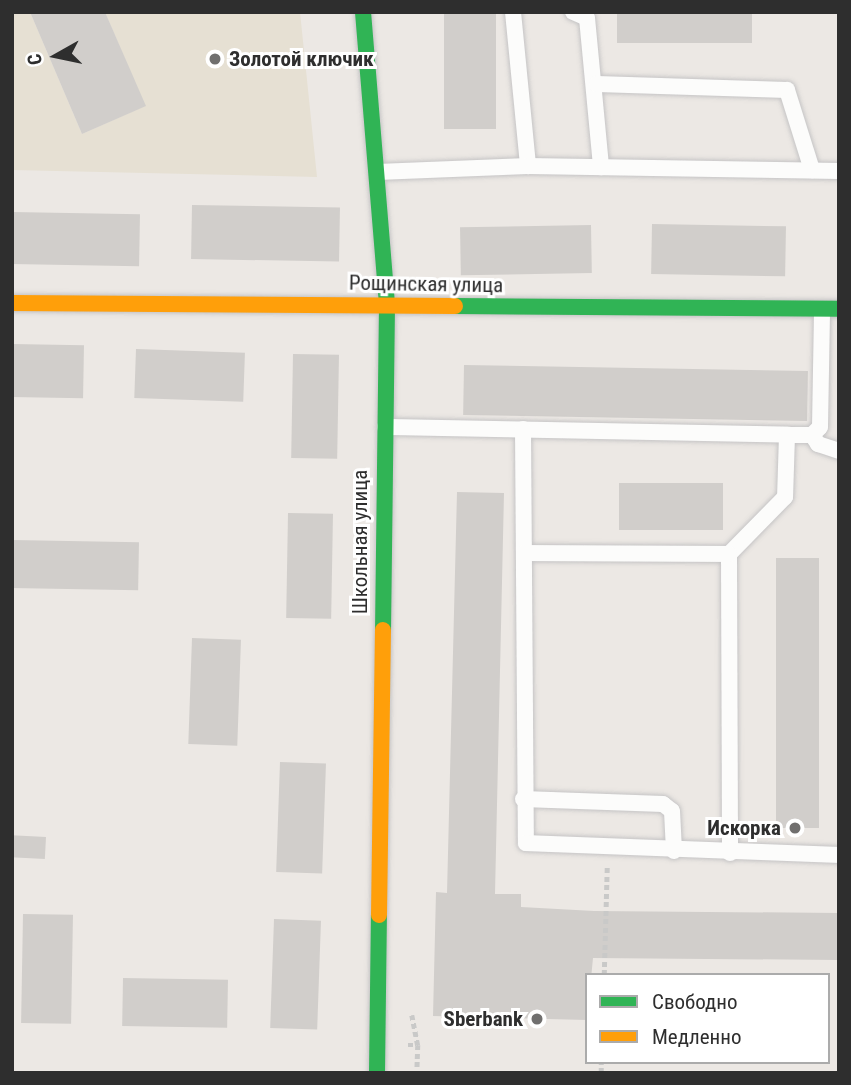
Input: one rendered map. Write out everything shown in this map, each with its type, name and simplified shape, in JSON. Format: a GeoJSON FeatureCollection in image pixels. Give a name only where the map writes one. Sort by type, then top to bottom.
{"type":"FeatureCollection","features":[{"type":"Feature","properties":{"kind":"street","name":"Школьная улица"},"geometry":{"type":"LineString","coordinates":[[363,12],[387,305],[382,427],[377,1073]]}},
{"type":"Feature","properties":{"kind":"street","name":"Рощинская улица"},"geometry":{"type":"LineString","coordinates":[[12,303],[839,309]]}},
{"type":"Feature","properties":{"kind":"lane"},"geometry":{"type":"LineString","coordinates":[[513,12],[528,166]]}},
{"type":"Feature","properties":{"kind":"lane"},"geometry":{"type":"LineString","coordinates":[[573,12],[586,18],[597,84],[601,167]]}},
{"type":"Feature","properties":{"kind":"lane"},"geometry":{"type":"LineString","coordinates":[[597,84],[787,90],[812,170]]}},
{"type":"Feature","properties":{"kind":"lane"},"geometry":{"type":"LineString","coordinates":[[377,172],[528,166],[839,171]]}},
{"type":"Feature","properties":{"kind":"lane"},"geometry":{"type":"LineString","coordinates":[[382,427],[812,435],[820,427],[822,309]]}},
{"type":"Feature","properties":{"kind":"lane"},"geometry":{"type":"LineString","coordinates":[[523,429],[523,799],[526,843],[674,851],[839,855]]}},
{"type":"Feature","properties":{"kind":"lane"},"geometry":{"type":"LineString","coordinates":[[730,853],[729,554],[785,497],[787,435]]}},
{"type":"Feature","properties":{"kind":"lane"},"geometry":{"type":"LineString","coordinates":[[812,435],[818,444],[839,451]]}},
{"type":"Feature","properties":{"kind":"lane"},"geometry":{"type":"LineString","coordinates":[[525,553],[729,554]]}},
{"type":"Feature","properties":{"kind":"lane"},"geometry":{"type":"LineString","coordinates":[[523,799],[663,804],[672,811],[674,851]]}},
{"type":"Feature","properties":{"kind":"path"},"geometry":{"type":"LineString","coordinates":[[604,973],[608,848]]}},
{"type":"Feature","properties":{"kind":"shaded area","name":"Золотой ключик"},"geometry":{"type":"Polygon","coordinates":[[[12,12],[30,12],[82,134],[145,106],[105,12],[300,12],[317,177],[12,170],[12,12]]]}},
{"type":"Feature","properties":{"kind":"building"},"geometry":{"type":"Polygon","coordinates":[[[30,12],[105,12],[146,106],[82,134],[30,12]]]}},
{"type":"Feature","properties":{"kind":"building"},"geometry":{"type":"Polygon","coordinates":[[[444,12],[496,12],[496,129],[444,129],[444,12]]]}},
{"type":"Feature","properties":{"kind":"building"},"geometry":{"type":"Polygon","coordinates":[[[617,12],[752,12],[752,43],[617,43],[617,12]]]}},
{"type":"Feature","properties":{"kind":"building"},"geometry":{"type":"Polygon","coordinates":[[[192,205],[340,208],[339,262],[191,259],[192,205]]]}},
{"type":"Feature","properties":{"kind":"building"},"geometry":{"type":"Polygon","coordinates":[[[12,212],[140,214],[139,266],[12,264],[12,212]]]}},
{"type":"Feature","properties":{"kind":"building"},"geometry":{"type":"Polygon","coordinates":[[[652,224],[786,226],[785,276],[651,274],[652,224]]]}},
{"type":"Feature","properties":{"kind":"building"},"geometry":{"type":"Polygon","coordinates":[[[591,225],[592,273],[461,275],[460,227],[591,225]]]}},
{"type":"Feature","properties":{"kind":"building"},"geometry":{"type":"Polygon","coordinates":[[[12,344],[84,345],[83,398],[12,397],[12,344]]]}},
{"type":"Feature","properties":{"kind":"building"},"geometry":{"type":"Polygon","coordinates":[[[136,349],[245,353],[243,402],[134,398],[136,349]]]}},
{"type":"Feature","properties":{"kind":"building"},"geometry":{"type":"Polygon","coordinates":[[[293,354],[339,355],[337,459],[291,458],[293,354]]]}},
{"type":"Feature","properties":{"kind":"building"},"geometry":{"type":"Polygon","coordinates":[[[464,365],[808,371],[807,421],[463,415],[464,365]]]}},
{"type":"Feature","properties":{"kind":"building"},"geometry":{"type":"Polygon","coordinates":[[[619,483],[723,483],[723,530],[619,530],[619,483]]]}},
{"type":"Feature","properties":{"kind":"building"},"geometry":{"type":"Polygon","coordinates":[[[457,492],[504,493],[495,894],[521,894],[521,907],[594,911],[839,913],[839,960],[593,958],[592,973],[585,973],[585,1020],[433,1016],[436,892],[447,893],[457,492]]]}},
{"type":"Feature","properties":{"kind":"building"},"geometry":{"type":"Polygon","coordinates":[[[288,513],[333,514],[331,619],[286,618],[288,513]]]}},
{"type":"Feature","properties":{"kind":"building"},"geometry":{"type":"Polygon","coordinates":[[[12,540],[139,542],[138,590],[12,588],[12,540]]]}},
{"type":"Feature","properties":{"kind":"building"},"geometry":{"type":"Polygon","coordinates":[[[776,558],[819,558],[819,828],[776,828],[776,558]]]}},
{"type":"Feature","properties":{"kind":"building"},"geometry":{"type":"Polygon","coordinates":[[[192,638],[241,640],[237,746],[188,744],[192,638]]]}},
{"type":"Feature","properties":{"kind":"building"},"geometry":{"type":"Polygon","coordinates":[[[280,762],[326,764],[322,874],[276,872],[280,762]]]}},
{"type":"Feature","properties":{"kind":"building"},"geometry":{"type":"Polygon","coordinates":[[[12,835],[46,837],[45,859],[12,857],[12,835]]]}},
{"type":"Feature","properties":{"kind":"building"},"geometry":{"type":"Polygon","coordinates":[[[23,914],[73,915],[71,1024],[21,1023],[23,914]]]}},
{"type":"Feature","properties":{"kind":"building"},"geometry":{"type":"Polygon","coordinates":[[[274,919],[321,921],[317,1030],[270,1028],[274,919]]]}},
{"type":"Feature","properties":{"kind":"building"},"geometry":{"type":"Polygon","coordinates":[[[123,978],[228,980],[227,1028],[122,1026],[123,978]]]}},
{"type":"Feature","properties":{"kind":"traffic: fast"},"geometry":{"type":"LineString","coordinates":[[363,12],[387,305],[383,630]]}},
{"type":"Feature","properties":{"kind":"traffic: fast"},"geometry":{"type":"LineString","coordinates":[[455,306],[839,309]]}},
{"type":"Feature","properties":{"kind":"traffic: fast"},"geometry":{"type":"LineString","coordinates":[[377,1073],[379,915]]}},
{"type":"Feature","properties":{"kind":"traffic: slow"},"geometry":{"type":"LineString","coordinates":[[12,303],[455,306]]}},
{"type":"Feature","properties":{"kind":"traffic: slow"},"geometry":{"type":"LineString","coordinates":[[379,915],[383,630]]}},
{"type":"Feature","properties":{"kind":"place","name":"Золотой ключик"},"geometry":{"type":"Point","coordinates":[215,59]}},
{"type":"Feature","properties":{"kind":"place","name":"Искорка"},"geometry":{"type":"Point","coordinates":[795,828]}},
{"type":"Feature","properties":{"kind":"place","name":"Sberbank"},"geometry":{"type":"Point","coordinates":[537,1019]}}]}
